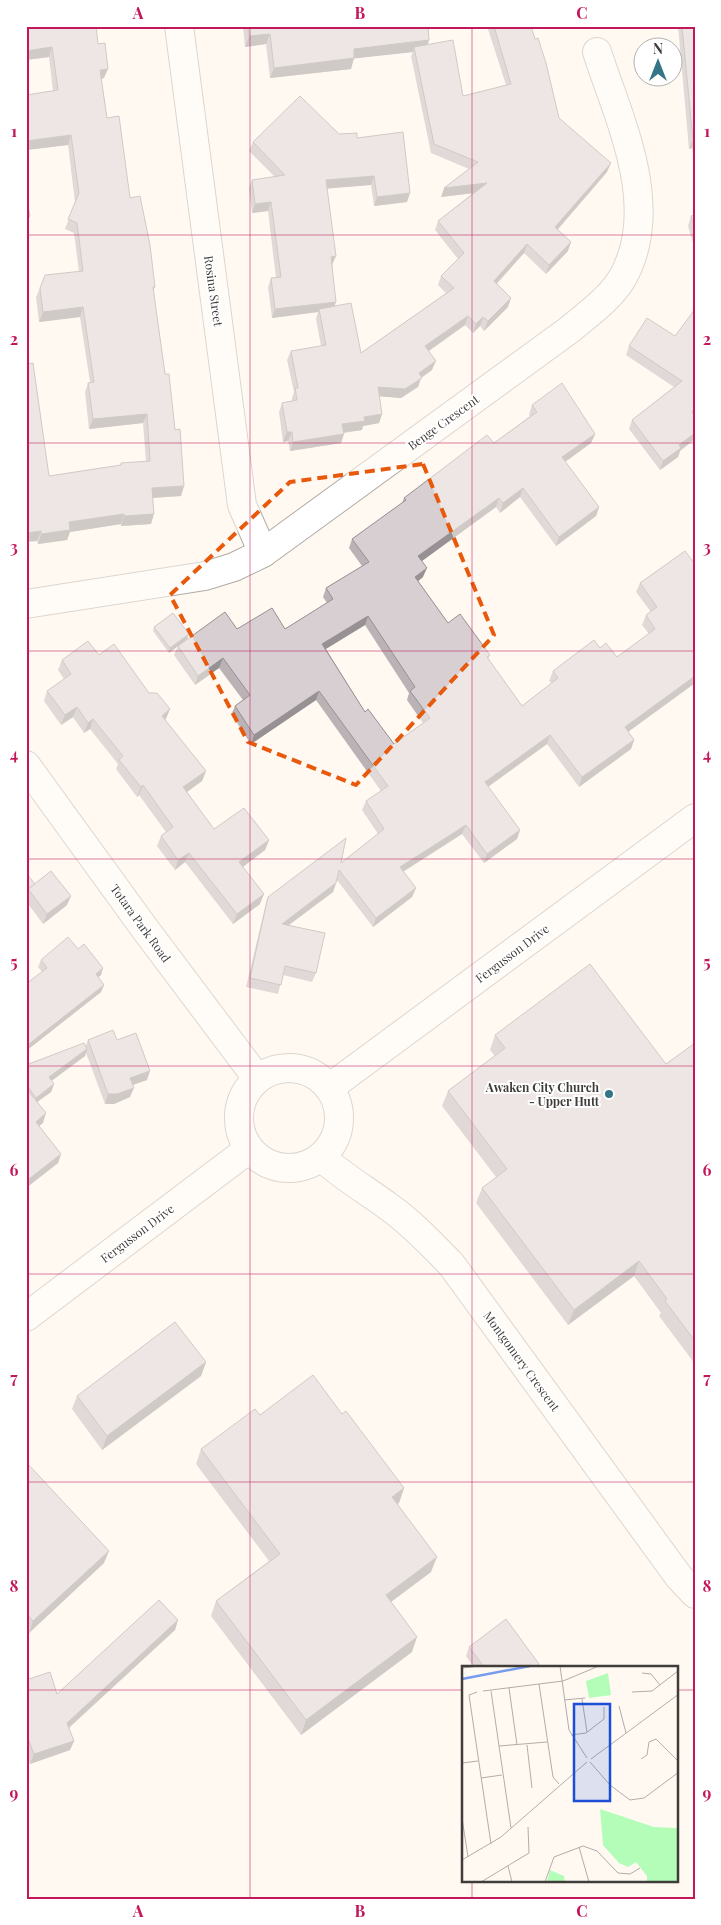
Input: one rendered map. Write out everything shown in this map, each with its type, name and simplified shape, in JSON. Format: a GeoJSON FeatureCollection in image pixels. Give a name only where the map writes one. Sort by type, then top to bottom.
{"type":"FeatureCollection","features":[{"type":"Feature","properties":{"kind":"street","name":"Rosina Street"},"geometry":{"type":"LineString","coordinates":[[178,26],[242,505],[263,553]]}},
{"type":"Feature","properties":{"kind":"street","name":"Benge Crescent"},"geometry":{"type":"LineString","coordinates":[[26,604],[205,576],[234,568],[263,553],[569,330],[597,307],[623,277],[634,249],[638,193],[632,159],[597,52]]}},
{"type":"Feature","properties":{"kind":"street","name":"Totara Park Road"},"geometry":{"type":"LineString","coordinates":[[26,765],[145,929],[257,1078]]}},
{"type":"Feature","properties":{"kind":"street","name":"Fergusson Drive"},"geometry":{"type":"LineString","coordinates":[[329,1088],[695,818]]}},
{"type":"Feature","properties":{"kind":"street"},"geometry":{"type":"LineString","coordinates":[[287,1067],[303,1070],[318,1076],[329,1088],[338,1106],[339,1122],[332,1143],[321,1156],[309,1164],[295,1168],[277,1167],[260,1159],[249,1149],[242,1138],[238,1112],[242,1099],[257,1078],[287,1067]]}},
{"type":"Feature","properties":{"kind":"street","name":"Fergusson Drive"},"geometry":{"type":"LineString","coordinates":[[26,1317],[249,1149]]}},
{"type":"Feature","properties":{"kind":"street","name":"Montgomery Crescent"},"geometry":{"type":"LineString","coordinates":[[321,1156],[343,1176],[390,1207],[421,1233],[451,1264],[679,1577],[695,1594]]}},
{"type":"Feature","properties":{"kind":"highlighted area"},"geometry":{"type":"Polygon","coordinates":[[[423,464],[494,635],[356,785],[248,742],[170,595],[290,482],[423,464]]]}},
{"type":"Feature","properties":{"kind":"building"},"geometry":{"type":"Polygon","coordinates":[[[26,26],[96,26],[98,44],[105,43],[108,69],[100,70],[107,118],[119,116],[130,198],[140,196],[150,245],[155,287],[153,287],[165,374],[169,374],[175,430],[180,429],[184,486],[152,488],[154,514],[124,516],[124,514],[69,522],[70,530],[41,534],[41,531],[26,533],[26,364],[33,363],[49,476],[121,465],[121,463],[150,461],[147,414],[93,419],[88,383],[94,382],[83,307],[43,312],[40,288],[45,275],[83,271],[77,223],[68,219],[79,193],[71,135],[26,141],[26,95],[58,90],[52,47],[26,51],[26,26]]]}},
{"type":"Feature","properties":{"kind":"building"},"geometry":{"type":"Polygon","coordinates":[[[248,26],[428,26],[429,40],[354,49],[354,58],[274,68],[270,34],[249,36],[248,26]]]}},
{"type":"Feature","properties":{"kind":"building"},"geometry":{"type":"Polygon","coordinates":[[[494,26],[531,26],[535,39],[538,38],[546,63],[559,118],[611,163],[555,227],[571,242],[549,265],[527,244],[494,281],[511,298],[488,321],[483,317],[476,324],[468,316],[425,346],[436,361],[419,373],[422,378],[405,389],[378,387],[382,414],[364,417],[365,421],[342,424],[344,434],[293,442],[292,432],[287,432],[282,403],[297,400],[295,388],[298,388],[291,351],[326,345],[319,309],[351,303],[361,353],[454,288],[441,276],[464,253],[438,221],[487,183],[444,188],[478,162],[434,144],[414,47],[453,40],[463,96],[511,84],[494,26]]]}},
{"type":"Feature","properties":{"kind":"building"},"geometry":{"type":"Polygon","coordinates":[[[682,26],[695,26],[695,139],[693,140],[684,38],[682,26]]]}},
{"type":"Feature","properties":{"kind":"building"},"geometry":{"type":"Polygon","coordinates":[[[300,96],[339,134],[357,133],[357,138],[403,132],[410,193],[377,197],[374,176],[326,180],[336,256],[331,257],[336,302],[275,309],[271,278],[281,277],[271,202],[255,204],[252,180],[285,175],[253,142],[300,96]]]}},
{"type":"Feature","properties":{"kind":"building"},"geometry":{"type":"Polygon","coordinates":[[[26,195],[30,216],[26,216],[26,195]]]}},
{"type":"Feature","properties":{"kind":"building"},"geometry":{"type":"Polygon","coordinates":[[[695,215],[695,229],[691,216],[695,215]]]}},
{"type":"Feature","properties":{"kind":"building"},"geometry":{"type":"Polygon","coordinates":[[[695,309],[695,407],[692,412],[695,416],[695,433],[679,445],[681,448],[663,461],[632,420],[682,381],[629,346],[647,318],[675,336],[695,309]]]}},
{"type":"Feature","properties":{"kind":"building"},"geometry":{"type":"Polygon","coordinates":[[[562,383],[595,434],[562,457],[599,507],[559,537],[523,488],[503,503],[499,498],[418,556],[427,568],[415,577],[448,623],[460,614],[490,655],[487,657],[522,706],[558,678],[553,671],[594,640],[600,648],[606,643],[617,657],[655,629],[646,615],[657,607],[640,583],[685,551],[695,564],[695,676],[625,727],[634,740],[582,777],[550,735],[485,782],[520,830],[487,854],[466,825],[400,867],[416,888],[376,918],[339,870],[336,883],[282,924],[325,933],[316,973],[285,966],[281,985],[250,978],[268,897],[346,838],[341,863],[384,829],[366,801],[388,786],[319,691],[254,735],[235,706],[250,695],[223,658],[198,676],[178,646],[225,612],[237,629],[272,608],[285,629],[333,599],[326,588],[369,562],[352,539],[406,500],[404,498],[487,435],[494,443],[537,412],[532,405],[562,383]],[[368,616],[322,644],[365,712],[368,709],[394,744],[430,718],[410,691],[415,687],[368,616]]]}},
{"type":"Feature","properties":{"kind":"building"},"geometry":{"type":"Polygon","coordinates":[[[173,613],[189,634],[170,648],[154,627],[173,613]]]}},
{"type":"Feature","properties":{"kind":"building"},"geometry":{"type":"Polygon","coordinates":[[[88,641],[99,655],[114,644],[149,693],[157,693],[170,709],[162,716],[206,771],[183,787],[214,829],[244,808],[269,840],[239,862],[264,894],[237,914],[189,853],[178,860],[161,836],[173,827],[143,785],[141,787],[119,760],[123,756],[93,719],[88,723],[77,707],[65,715],[47,691],[71,674],[62,660],[88,641]]]}},
{"type":"Feature","properties":{"kind":"building"},"geometry":{"type":"Polygon","coordinates":[[[51,871],[71,896],[47,914],[28,889],[51,871]]]}},
{"type":"Feature","properties":{"kind":"building"},"geometry":{"type":"Polygon","coordinates":[[[26,873],[35,884],[26,890],[26,873]]]}},
{"type":"Feature","properties":{"kind":"building"},"geometry":{"type":"Polygon","coordinates":[[[68,937],[78,949],[84,944],[103,968],[96,974],[104,985],[29,1044],[26,1040],[26,984],[47,968],[41,960],[68,937]]]}},
{"type":"Feature","properties":{"kind":"building"},"geometry":{"type":"Polygon","coordinates":[[[590,964],[666,1064],[695,1043],[695,1341],[665,1301],[667,1299],[639,1261],[574,1310],[482,1188],[507,1169],[448,1091],[505,1048],[495,1035],[590,964]]]}},
{"type":"Feature","properties":{"kind":"building"},"geometry":{"type":"Polygon","coordinates":[[[113,1030],[117,1040],[136,1033],[150,1071],[130,1078],[134,1088],[117,1094],[108,1094],[88,1040],[113,1030]]]}},
{"type":"Feature","properties":{"kind":"building"},"geometry":{"type":"Polygon","coordinates":[[[84,1043],[87,1049],[49,1077],[54,1084],[36,1098],[26,1084],[26,1065],[84,1043]]]}},
{"type":"Feature","properties":{"kind":"building"},"geometry":{"type":"Polygon","coordinates":[[[26,1088],[46,1113],[36,1122],[61,1154],[29,1179],[26,1175],[26,1088]]]}},
{"type":"Feature","properties":{"kind":"building"},"geometry":{"type":"Polygon","coordinates":[[[175,1322],[206,1362],[107,1436],[77,1396],[175,1322]]]}},
{"type":"Feature","properties":{"kind":"building"},"geometry":{"type":"Polygon","coordinates":[[[313,1375],[342,1414],[346,1411],[404,1488],[392,1497],[437,1557],[386,1595],[417,1637],[306,1720],[216,1601],[280,1554],[201,1449],[255,1409],[260,1415],[313,1375]]]}},
{"type":"Feature","properties":{"kind":"building"},"geometry":{"type":"Polygon","coordinates":[[[26,1462],[109,1551],[33,1621],[26,1613],[26,1462]]]}},
{"type":"Feature","properties":{"kind":"building"},"geometry":{"type":"Polygon","coordinates":[[[159,1600],[178,1620],[67,1723],[74,1741],[34,1754],[26,1733],[26,1680],[50,1672],[57,1694],[159,1600]]]}},
{"type":"Feature","properties":{"kind":"building"},"geometry":{"type":"Polygon","coordinates":[[[506,1619],[539,1664],[537,1666],[483,1666],[469,1647],[506,1619]]]}},
{"type":"Feature","properties":{"kind":"place","name":"Awaken City Church - Upper Hutt"},"geometry":{"type":"Point","coordinates":[609,1094]}}]}
